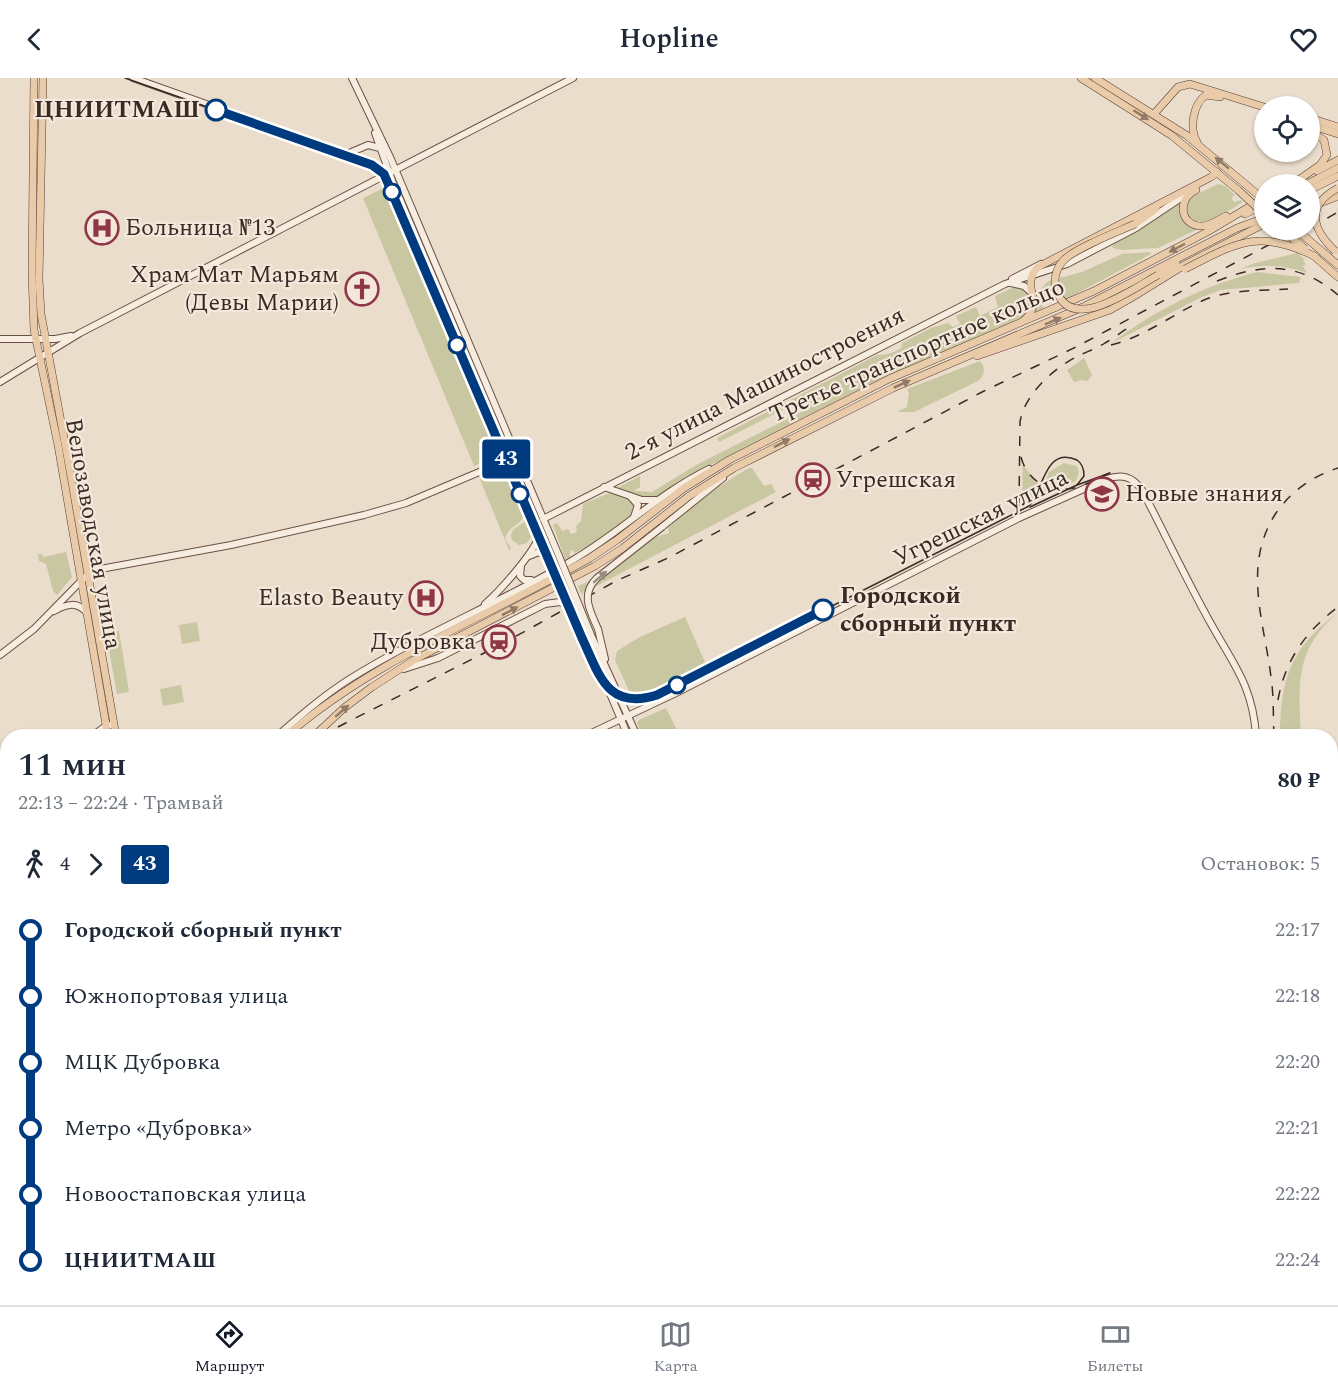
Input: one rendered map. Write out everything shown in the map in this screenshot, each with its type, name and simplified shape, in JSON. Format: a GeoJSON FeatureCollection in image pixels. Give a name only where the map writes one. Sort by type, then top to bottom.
{"type":"FeatureCollection","features":[{"type":"Feature","properties":{"kind":"main road"},"geometry":{"type":"LineString","coordinates":[[34,78],[38,107]]}},
{"type":"Feature","properties":{"kind":"main road"},"geometry":{"type":"LineString","coordinates":[[38,107],[43,78]]}},
{"type":"Feature","properties":{"kind":"main road"},"geometry":{"type":"LineString","coordinates":[[133,78],[347,154],[368,146],[380,148]]}},
{"type":"Feature","properties":{"kind":"main road"},"geometry":{"type":"LineString","coordinates":[[352,78],[373,124],[504,446],[510,459],[517,466],[543,519],[574,608],[606,668]]}},
{"type":"Feature","properties":{"kind":"main road"},"geometry":{"type":"LineString","coordinates":[[0,382],[80,333],[573,78]]}},
{"type":"Feature","properties":{"kind":"main road"},"geometry":{"type":"LineString","coordinates":[[1072,78],[1101,80],[1198,144],[1254,191]]}},
{"type":"Feature","properties":{"kind":"main road"},"geometry":{"type":"LineString","coordinates":[[1080,78],[1093,81],[1170,134],[1254,205]]}},
{"type":"Feature","properties":{"kind":"main road"},"geometry":{"type":"LineString","coordinates":[[1154,114],[1178,87],[1190,84],[1254,104]]}},
{"type":"Feature","properties":{"kind":"main road"},"geometry":{"type":"LineString","coordinates":[[1201,86],[1196,88],[1196,93],[1200,95],[1215,95],[1254,109]]}},
{"type":"Feature","properties":{"kind":"main road"},"geometry":{"type":"LineString","coordinates":[[1198,144],[1192,132],[1193,123],[1200,101],[1206,95]]}},
{"type":"Feature","properties":{"kind":"main road","name":"Велозаводская улица"},"geometry":{"type":"LineString","coordinates":[[38,107],[32,297],[36,338],[45,376],[88,614],[107,729]]}},
{"type":"Feature","properties":{"kind":"main road","name":"Велозаводская улица"},"geometry":{"type":"LineString","coordinates":[[38,107],[41,314],[115,729]]}},
{"type":"Feature","properties":{"kind":"main road"},"geometry":{"type":"LineString","coordinates":[[1320,121],[1335,126]]}},
{"type":"Feature","properties":{"kind":"main road"},"geometry":{"type":"LineString","coordinates":[[373,124],[380,148],[513,446],[517,466],[534,515],[556,557],[624,718],[626,729]]}},
{"type":"Feature","properties":{"kind":"main road"},"geometry":{"type":"LineString","coordinates":[[1320,128],[1338,134]]}},
{"type":"Feature","properties":{"kind":"main road"},"geometry":{"type":"LineString","coordinates":[[368,146],[375,135]]}},
{"type":"Feature","properties":{"kind":"main road"},"geometry":{"type":"LineString","coordinates":[[1307,174],[1320,165],[1327,155],[1324,140],[1320,137]]}},
{"type":"Feature","properties":{"kind":"main road"},"geometry":{"type":"LineString","coordinates":[[1311,174],[1338,160]]}},
{"type":"Feature","properties":{"kind":"main road"},"geometry":{"type":"LineString","coordinates":[[1320,177],[1338,168]]}},
{"type":"Feature","properties":{"kind":"main road","name":"2-я улица Машиностроения"},"geometry":{"type":"LineString","coordinates":[[1167,202],[1191,192],[1220,174]]}},
{"type":"Feature","properties":{"kind":"main road","name":"2-я улица Машиностроения"},"geometry":{"type":"LineString","coordinates":[[543,519],[1005,284],[1018,275],[1040,268],[1220,174]]}},
{"type":"Feature","properties":{"kind":"main road"},"geometry":{"type":"LineString","coordinates":[[1320,185],[1338,176]]}},
{"type":"Feature","properties":{"kind":"main road"},"geometry":{"type":"LineString","coordinates":[[1337,252],[1318,232],[1316,215],[1322,200],[1338,188]]}},
{"type":"Feature","properties":{"kind":"main road"},"geometry":{"type":"LineString","coordinates":[[1191,192],[1184,200],[1183,210],[1188,220],[1198,225],[1212,223],[1254,204]]}},
{"type":"Feature","properties":{"kind":"main road"},"geometry":{"type":"LineString","coordinates":[[1320,203],[1338,196]]}},
{"type":"Feature","properties":{"kind":"main road"},"geometry":{"type":"LineString","coordinates":[[1167,202],[1135,224],[1064,260],[1056,274],[1058,292],[1071,307],[1088,310],[1101,306],[1158,275],[1196,249]]}},
{"type":"Feature","properties":{"kind":"main road","name":"Третье транспортное кольцо"},"geometry":{"type":"LineString","coordinates":[[295,729],[344,691],[394,661],[590,558],[689,485],[729,460],[889,379],[1094,291],[1254,205]]}},
{"type":"Feature","properties":{"kind":"main road"},"geometry":{"type":"LineString","coordinates":[[1209,231],[1254,210]]}},
{"type":"Feature","properties":{"kind":"main road","name":"Третье транспортное кольцо"},"geometry":{"type":"LineString","coordinates":[[322,729],[344,708],[384,678],[414,660],[595,566],[623,548],[699,489],[749,460],[893,388],[1083,307],[1254,219]]}},
{"type":"Feature","properties":{"kind":"main road"},"geometry":{"type":"LineString","coordinates":[[1131,298],[1181,266],[1254,229]]}},
{"type":"Feature","properties":{"kind":"main road"},"geometry":{"type":"LineString","coordinates":[[940,367],[1101,313],[1233,245],[1253,240],[1276,242],[1314,256]]}},
{"type":"Feature","properties":{"kind":"main road"},"geometry":{"type":"LineString","coordinates":[[1295,240],[1338,277]]}},
{"type":"Feature","properties":{"kind":"main road"},"geometry":{"type":"LineString","coordinates":[[1309,240],[1338,266]]}},
{"type":"Feature","properties":{"kind":"main road"},"geometry":{"type":"LineString","coordinates":[[1013,327],[1031,314],[1034,304],[1030,286],[1032,275],[1040,268]]}},
{"type":"Feature","properties":{"kind":"main road","name":"2-я улица Машиностроения"},"geometry":{"type":"LineString","coordinates":[[1005,284],[1032,275]]}},
{"type":"Feature","properties":{"kind":"main road"},"geometry":{"type":"LineString","coordinates":[[1005,284],[1021,284],[1033,295]]}},
{"type":"Feature","properties":{"kind":"main road"},"geometry":{"type":"LineString","coordinates":[[0,339],[60,339],[80,333]]}},
{"type":"Feature","properties":{"kind":"main road"},"geometry":{"type":"LineString","coordinates":[[30,363],[37,365],[45,376]]}},
{"type":"Feature","properties":{"kind":"main road"},"geometry":{"type":"LineString","coordinates":[[500,463],[505,454],[504,446]]}},
{"type":"Feature","properties":{"kind":"main road"},"geometry":{"type":"LineString","coordinates":[[510,459],[513,446]]}},
{"type":"Feature","properties":{"kind":"main road"},"geometry":{"type":"LineString","coordinates":[[0,655],[34,629],[81,580],[95,570],[231,545],[364,515],[406,503],[510,459]]}},
{"type":"Feature","properties":{"kind":"main road","name":"2-я улица Машиностроения"},"geometry":{"type":"LineString","coordinates":[[285,729],[347,681],[375,664],[595,547],[681,483],[729,460]]}},
{"type":"Feature","properties":{"kind":"main road"},"geometry":{"type":"LineString","coordinates":[[609,682],[603,644],[587,601],[590,586],[597,578],[749,460]]}},
{"type":"Feature","properties":{"kind":"main road"},"geometry":{"type":"LineString","coordinates":[[500,463],[517,466]]}},
{"type":"Feature","properties":{"kind":"main road","name":"Угрешская улица"},"geometry":{"type":"LineString","coordinates":[[600,729],[1019,518],[1106,478],[1118,475],[1130,478],[1142,490],[1210,622],[1242,676],[1253,709],[1255,729]]}},
{"type":"Feature","properties":{"kind":"main road"},"geometry":{"type":"LineString","coordinates":[[604,487],[647,501],[659,498]]}},
{"type":"Feature","properties":{"kind":"main road"},"geometry":{"type":"LineString","coordinates":[[628,495],[638,505],[636,514],[631,520]]}},
{"type":"Feature","properties":{"kind":"main road"},"geometry":{"type":"LineString","coordinates":[[551,538],[549,520],[552,514]]}},
{"type":"Feature","properties":{"kind":"main road"},"geometry":{"type":"LineString","coordinates":[[534,515],[543,519]]}},
{"type":"Feature","properties":{"kind":"main road"},"geometry":{"type":"LineString","coordinates":[[537,579],[522,578],[520,570],[538,540],[543,519]]}},
{"type":"Feature","properties":{"kind":"main road"},"geometry":{"type":"LineString","coordinates":[[475,612],[489,601],[534,553],[539,552],[556,557]]}},
{"type":"Feature","properties":{"kind":"main road"},"geometry":{"type":"LineString","coordinates":[[384,678],[438,658],[549,603],[560,602],[574,608]]}},
{"type":"Feature","properties":{"kind":"main road"},"geometry":{"type":"LineString","coordinates":[[48,614],[71,604],[81,607],[88,614]]}},
{"type":"Feature","properties":{"kind":"main road"},"geometry":{"type":"LineString","coordinates":[[306,711],[344,691]]}},
{"type":"Feature","properties":{"kind":"main road"},"geometry":{"type":"LineString","coordinates":[[624,718],[632,729]]}},
{"type":"Feature","properties":{"kind":"main road"},"geometry":{"type":"LineString","coordinates":[[102,729],[114,724]]}},
{"type":"Feature","properties":{"kind":"shaded area"},"geometry":{"type":"Polygon","coordinates":[[[1218,184],[1225,186],[1235,195],[1231,198],[1234,202],[1241,200],[1243,202],[1211,220],[1196,221],[1185,207],[1191,197],[1218,184]]]}},
{"type":"Feature","properties":{"kind":"shaded area"},"geometry":{"type":"Polygon","coordinates":[[[386,187],[501,454],[474,466],[363,198],[386,187]]]}},
{"type":"Feature","properties":{"kind":"shaded area"},"geometry":{"type":"Polygon","coordinates":[[[1181,202],[1181,210],[1198,227],[1196,230],[1158,248],[1123,250],[1112,248],[1113,244],[1138,231],[1181,202]]]}},
{"type":"Feature","properties":{"kind":"shaded area"},"geometry":{"type":"Polygon","coordinates":[[[1149,252],[1151,254],[1059,303],[1056,298],[1042,305],[1044,309],[1033,314],[1040,290],[1048,281],[1082,272],[1122,254],[1149,252]]]}},
{"type":"Feature","properties":{"kind":"shaded area"},"geometry":{"type":"Polygon","coordinates":[[[1297,253],[1305,260],[1303,261],[1306,264],[1303,266],[1307,273],[1274,266],[1240,269],[1255,263],[1297,253]]]}},
{"type":"Feature","properties":{"kind":"shaded area"},"geometry":{"type":"Polygon","coordinates":[[[1258,272],[1301,277],[1299,283],[1221,290],[1202,297],[1110,344],[1180,300],[1218,284],[1258,272]]]}},
{"type":"Feature","properties":{"kind":"shaded area"},"geometry":{"type":"Polygon","coordinates":[[[1018,285],[1031,295],[1030,310],[1021,318],[870,384],[697,472],[655,498],[644,498],[617,488],[640,476],[640,487],[634,491],[652,492],[696,465],[811,407],[806,398],[719,442],[717,438],[877,355],[898,350],[902,343],[931,328],[948,323],[953,327],[960,324],[956,316],[976,307],[980,316],[998,307],[995,296],[1018,285]]]}},
{"type":"Feature","properties":{"kind":"shaded area"},"geometry":{"type":"Polygon","coordinates":[[[1084,358],[1092,375],[1088,381],[1074,382],[1067,370],[1084,358]]]}},
{"type":"Feature","properties":{"kind":"shaded area"},"geometry":{"type":"Polygon","coordinates":[[[980,361],[984,371],[978,381],[914,412],[898,411],[907,407],[909,393],[907,389],[980,361]]]}},
{"type":"Feature","properties":{"kind":"shaded area"},"geometry":{"type":"Polygon","coordinates":[[[1064,463],[1077,466],[1079,472],[1076,481],[1039,498],[1049,472],[1064,463]]]}},
{"type":"Feature","properties":{"kind":"shaded area"},"geometry":{"type":"Polygon","coordinates":[[[1023,465],[1038,484],[1033,502],[1026,504],[1022,502],[1023,465]]]}},
{"type":"Feature","properties":{"kind":"shaded area"},"geometry":{"type":"Polygon","coordinates":[[[506,466],[525,513],[521,521],[507,534],[505,539],[511,548],[509,550],[479,477],[506,466]]]}},
{"type":"Feature","properties":{"kind":"shaded area"},"geometry":{"type":"Polygon","coordinates":[[[752,468],[764,486],[771,484],[776,492],[581,594],[578,586],[611,572],[656,537],[669,533],[668,528],[697,503],[752,468]]]}},
{"type":"Feature","properties":{"kind":"shaded area"},"geometry":{"type":"Polygon","coordinates":[[[612,492],[631,500],[635,506],[632,515],[600,540],[575,553],[573,550],[570,552],[570,557],[565,559],[553,525],[557,523],[562,531],[568,529],[571,534],[577,532],[576,526],[581,521],[583,504],[612,492]]]}},
{"type":"Feature","properties":{"kind":"shaded area"},"geometry":{"type":"Polygon","coordinates":[[[526,520],[533,534],[527,543],[519,545],[512,540],[511,536],[515,528],[526,520]]]}},
{"type":"Feature","properties":{"kind":"shaded area"},"geometry":{"type":"Polygon","coordinates":[[[66,552],[72,577],[57,595],[53,591],[46,564],[39,561],[38,554],[44,557],[66,552]]]}},
{"type":"Feature","properties":{"kind":"shaded area"},"geometry":{"type":"Polygon","coordinates":[[[1337,613],[1323,627],[1306,655],[1300,684],[1301,729],[1280,729],[1282,698],[1291,666],[1299,652],[1321,626],[1337,613]]]}},
{"type":"Feature","properties":{"kind":"shaded area"},"geometry":{"type":"Polygon","coordinates":[[[685,617],[707,667],[648,695],[630,693],[615,660],[617,651],[640,637],[685,617]]]}},
{"type":"Feature","properties":{"kind":"shaded area"},"geometry":{"type":"Polygon","coordinates":[[[197,622],[200,641],[182,644],[179,625],[197,622]]]}},
{"type":"Feature","properties":{"kind":"shaded area"},"geometry":{"type":"Polygon","coordinates":[[[119,631],[129,692],[117,694],[106,633],[119,631]]]}},
{"type":"Feature","properties":{"kind":"shaded area"},"geometry":{"type":"Polygon","coordinates":[[[181,685],[184,702],[163,706],[160,689],[181,685]]]}},
{"type":"Feature","properties":{"kind":"shaded area"},"geometry":{"type":"Polygon","coordinates":[[[666,708],[676,729],[640,729],[637,723],[666,708]]]}},
{"type":"Feature","properties":{"kind":"tram line"},"geometry":{"type":"LineString","coordinates":[[125,78],[372,165],[383,172],[594,664],[607,686],[627,698],[640,699],[657,695],[1029,506],[1046,472],[1058,459],[1066,457],[1081,463],[1084,476],[1077,485]]}},
{"type":"Feature","properties":{"kind":"tram line","name":"43"},"geometry":{"type":"LineString","coordinates":[[216,110],[372,165],[384,174],[520,494],[570,605],[582,638],[609,690],[614,694],[635,698],[657,695],[823,610]]}},
{"type":"Feature","properties":{"kind":"tram line"},"geometry":{"type":"LineString","coordinates":[[1030,507],[1077,485],[1110,473]]}},
{"type":"Feature","properties":{"kind":"railway"},"geometry":{"type":"LineString","coordinates":[[1320,222],[1338,212]]}},
{"type":"Feature","properties":{"kind":"railway"},"geometry":{"type":"LineString","coordinates":[[334,729],[500,645],[616,581],[668,558],[982,392],[1076,347],[1278,240]]}},
{"type":"Feature","properties":{"kind":"railway"},"geometry":{"type":"LineString","coordinates":[[1217,281],[1250,271],[1280,269],[1309,276],[1338,295]]}},
{"type":"Feature","properties":{"kind":"railway"},"geometry":{"type":"LineString","coordinates":[[1111,345],[1135,337],[1214,296],[1245,291],[1288,289]]}},
{"type":"Feature","properties":{"kind":"railway"},"geometry":{"type":"LineString","coordinates":[[1019,506],[1020,422],[1027,402],[1058,368],[1102,345],[1132,325]]}},
{"type":"Feature","properties":{"kind":"railway"},"geometry":{"type":"LineString","coordinates":[[1021,457],[1028,473],[1034,479],[1056,489],[1078,487],[1110,473]]}},
{"type":"Feature","properties":{"kind":"railway"},"geometry":{"type":"LineString","coordinates":[[1274,729],[1272,684],[1258,594],[1260,553],[1266,533],[1276,513],[1288,498],[1311,480],[1338,468]]}},
{"type":"Feature","properties":{"kind":"railway"},"geometry":{"type":"LineString","coordinates":[[1278,700],[1286,672],[1299,648],[1316,626],[1338,607]]}},
{"type":"Feature","properties":{"kind":"place","name":"ЦНИИТМАШ"},"geometry":{"type":"Point","coordinates":[216,110]}},
{"type":"Feature","properties":{"kind":"place","name":"Больница №13"},"geometry":{"type":"Point","coordinates":[102,228]}},
{"type":"Feature","properties":{"kind":"place","name":"Храм Мат Марьям (Девы Марии)"},"geometry":{"type":"Point","coordinates":[362,289]}},
{"type":"Feature","properties":{"kind":"place","name":"Угрешская"},"geometry":{"type":"Point","coordinates":[813,480]}},
{"type":"Feature","properties":{"kind":"place","name":"Новые знания"},"geometry":{"type":"Point","coordinates":[1102,494]}},
{"type":"Feature","properties":{"kind":"place","name":"Elasto Beauty"},"geometry":{"type":"Point","coordinates":[426,598]}},
{"type":"Feature","properties":{"kind":"place","name":"Городской сборный пункт"},"geometry":{"type":"Point","coordinates":[823,610]}},
{"type":"Feature","properties":{"kind":"place","name":"Дубровка"},"geometry":{"type":"Point","coordinates":[499,642]}}]}
